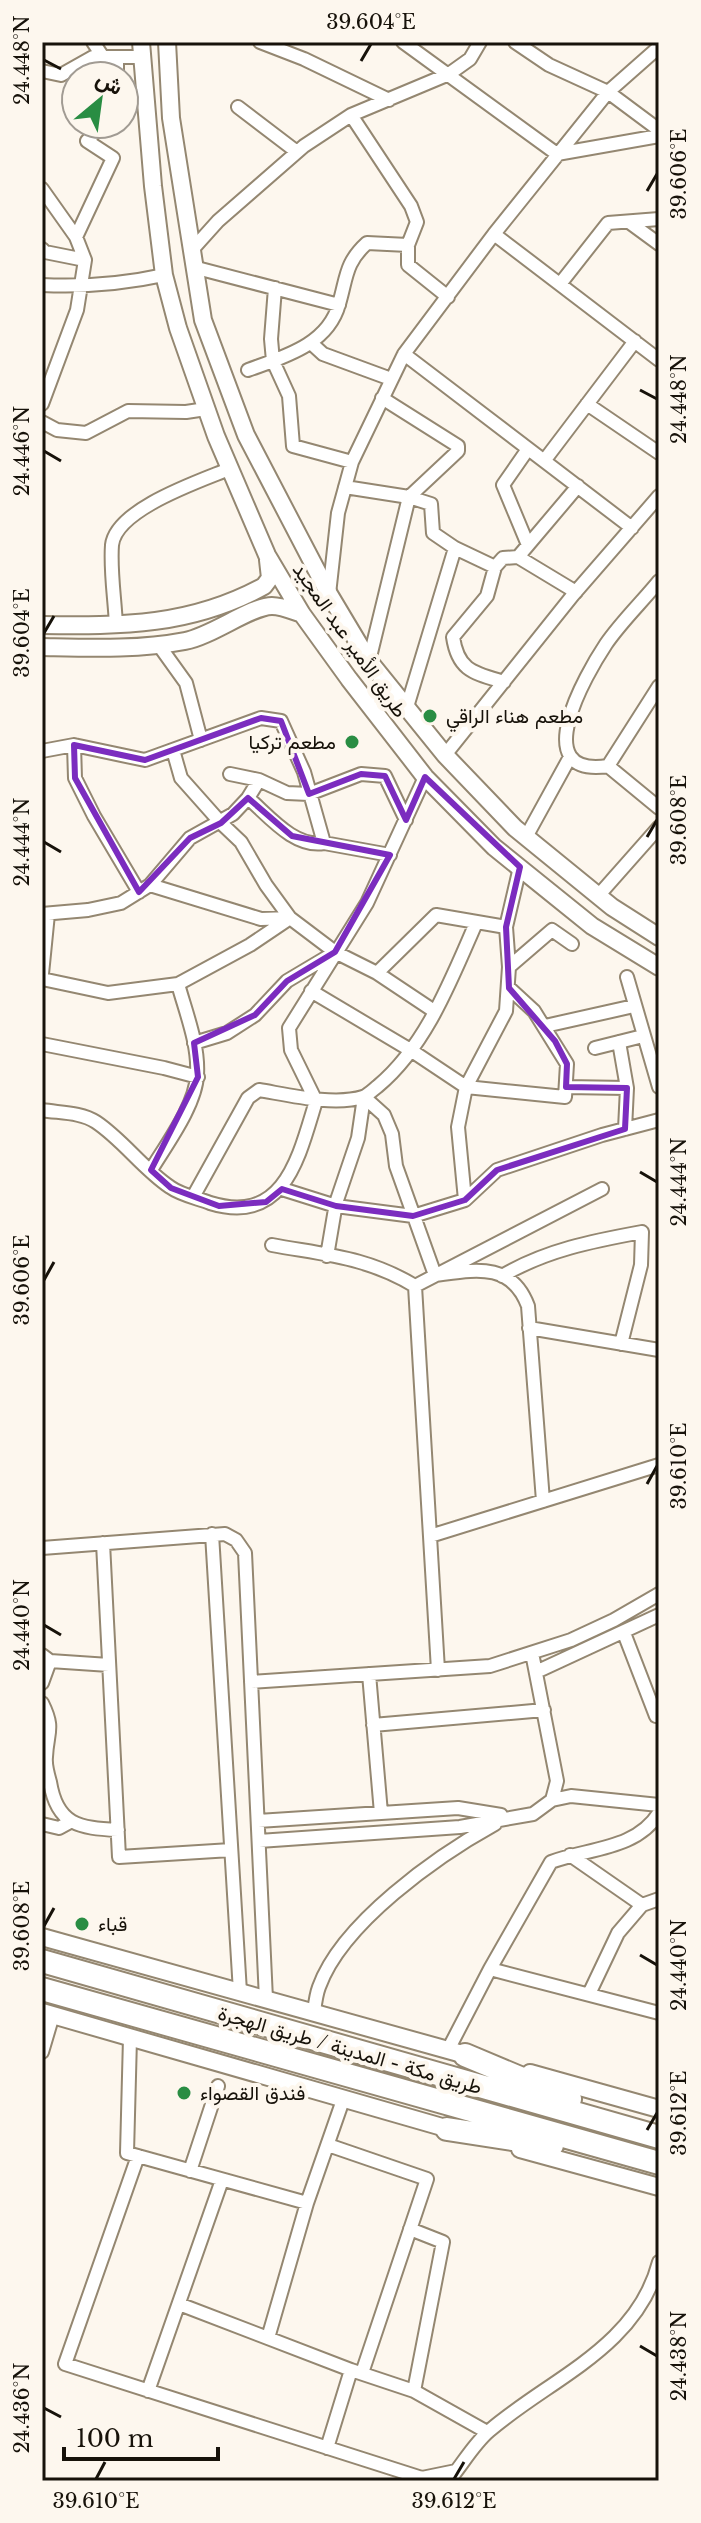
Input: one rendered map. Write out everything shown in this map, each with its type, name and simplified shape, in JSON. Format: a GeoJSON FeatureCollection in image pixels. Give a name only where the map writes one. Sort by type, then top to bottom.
{"type":"FeatureCollection","features":[{"type":"Feature","properties":{"kind":"highway","name":"طريق مكة - المدينة / طريق الهجرة"},"geometry":{"type":"LineString","coordinates":[[42,1961],[658,2136]]}},
{"type":"Feature","properties":{"kind":"highway","name":"طريق مكة - المدينة / طريق الهجرة"},"geometry":{"type":"LineString","coordinates":[[42,1989],[655,2161]]}},
{"type":"Feature","properties":{"kind":"highway"},"geometry":{"type":"LineString","coordinates":[[456,2052],[658,2136]]}},
{"type":"Feature","properties":{"kind":"highway"},"geometry":{"type":"LineString","coordinates":[[447,2129],[655,2161]]}},
{"type":"Feature","properties":{"kind":"main road","name":"طريق الأمير عبد المجيد"},"geometry":{"type":"LineString","coordinates":[[167,42],[171,118],[203,320],[246,435],[329,594],[369,661],[445,755],[526,837],[598,896],[659,937]]}},
{"type":"Feature","properties":{"kind":"main road","name":"طريق الأمير عبد المجيد"},"geometry":{"type":"LineString","coordinates":[[142,49],[164,275],[178,328],[206,409],[267,555],[302,614],[425,777],[494,847],[592,926],[659,967]]}},
{"type":"Feature","properties":{"kind":"main road"},"geometry":{"type":"LineString","coordinates":[[42,625],[116,626],[170,621],[203,612],[264,586],[270,578],[267,555]]}},
{"type":"Feature","properties":{"kind":"main road"},"geometry":{"type":"LineString","coordinates":[[42,647],[126,648],[188,641],[258,608],[272,606],[302,614]]}},
{"type":"Feature","properties":{"kind":"main road"},"geometry":{"type":"LineString","coordinates":[[42,1937],[659,2109]]}},
{"type":"Feature","properties":{"kind":"main road"},"geometry":{"type":"LineString","coordinates":[[47,2013],[343,2100],[659,2187]]}},
{"type":"Feature","properties":{"kind":"street"},"geometry":{"type":"LineString","coordinates":[[93,42],[111,60]]}},
{"type":"Feature","properties":{"kind":"street"},"geometry":{"type":"LineString","coordinates":[[260,42],[304,59],[389,100]]}},
{"type":"Feature","properties":{"kind":"street"},"geometry":{"type":"LineString","coordinates":[[403,42],[557,154],[659,133]]}},
{"type":"Feature","properties":{"kind":"street"},"geometry":{"type":"LineString","coordinates":[[339,305],[275,288],[192,259],[218,221],[297,152],[351,115],[449,74],[470,59],[480,42]]}},
{"type":"Feature","properties":{"kind":"street"},"geometry":{"type":"LineString","coordinates":[[515,42],[549,65],[608,92],[659,133]]}},
{"type":"Feature","properties":{"kind":"street"},"geometry":{"type":"LineString","coordinates":[[329,594],[338,513],[352,462],[404,354],[494,234],[608,92],[659,47]]}},
{"type":"Feature","properties":{"kind":"street"},"geometry":{"type":"LineString","coordinates":[[42,71],[61,75],[93,57],[110,57],[142,49]]}},
{"type":"Feature","properties":{"kind":"street"},"geometry":{"type":"LineString","coordinates":[[238,107],[297,152]]}},
{"type":"Feature","properties":{"kind":"street"},"geometry":{"type":"LineString","coordinates":[[351,115],[411,206],[417,222],[408,245],[408,265],[448,297]]}},
{"type":"Feature","properties":{"kind":"street"},"geometry":{"type":"LineString","coordinates":[[76,237],[113,158],[88,140]]}},
{"type":"Feature","properties":{"kind":"street"},"geometry":{"type":"LineString","coordinates":[[42,189],[76,237],[85,260],[74,320],[42,404]]}},
{"type":"Feature","properties":{"kind":"street"},"geometry":{"type":"LineString","coordinates":[[560,284],[608,223],[659,219]]}},
{"type":"Feature","properties":{"kind":"street"},"geometry":{"type":"LineString","coordinates":[[629,222],[659,244]]}},
{"type":"Feature","properties":{"kind":"street"},"geometry":{"type":"LineString","coordinates":[[494,234],[659,360]]}},
{"type":"Feature","properties":{"kind":"street"},"geometry":{"type":"LineString","coordinates":[[248,370],[311,343],[330,325],[353,256],[367,243],[408,245]]}},
{"type":"Feature","properties":{"kind":"street"},"geometry":{"type":"LineString","coordinates":[[42,249],[85,260]]}},
{"type":"Feature","properties":{"kind":"street"},"geometry":{"type":"LineString","coordinates":[[42,285],[133,282],[164,275]]}},
{"type":"Feature","properties":{"kind":"street"},"geometry":{"type":"LineString","coordinates":[[275,288],[271,339],[273,361],[289,396],[293,446],[352,462]]}},
{"type":"Feature","properties":{"kind":"street"},"geometry":{"type":"LineString","coordinates":[[544,461],[635,341]]}},
{"type":"Feature","properties":{"kind":"street"},"geometry":{"type":"LineString","coordinates":[[311,343],[323,354],[391,379]]}},
{"type":"Feature","properties":{"kind":"street"},"geometry":{"type":"LineString","coordinates":[[404,354],[632,528]]}},
{"type":"Feature","properties":{"kind":"street"},"geometry":{"type":"LineString","coordinates":[[369,661],[409,497],[458,451],[458,446],[382,398]]}},
{"type":"Feature","properties":{"kind":"street"},"geometry":{"type":"LineString","coordinates":[[587,404],[659,453]]}},
{"type":"Feature","properties":{"kind":"street"},"geometry":{"type":"LineString","coordinates":[[42,422],[57,430],[86,433],[128,411],[186,412],[206,409]]}},
{"type":"Feature","properties":{"kind":"street"},"geometry":{"type":"LineString","coordinates":[[528,449],[503,485],[528,545]]}},
{"type":"Feature","properties":{"kind":"street"},"geometry":{"type":"LineString","coordinates":[[116,626],[112,542],[122,524],[153,502],[229,469]]}},
{"type":"Feature","properties":{"kind":"street"},"geometry":{"type":"LineString","coordinates":[[518,557],[578,486]]}},
{"type":"Feature","properties":{"kind":"street"},"geometry":{"type":"LineString","coordinates":[[345,487],[409,497],[431,504],[433,533],[455,548],[495,567]]}},
{"type":"Feature","properties":{"kind":"street"},"geometry":{"type":"LineString","coordinates":[[445,755],[576,592],[659,496]]}},
{"type":"Feature","properties":{"kind":"street"},"geometry":{"type":"LineString","coordinates":[[407,707],[455,548]]}},
{"type":"Feature","properties":{"kind":"street"},"geometry":{"type":"LineString","coordinates":[[504,682],[471,672],[456,655],[453,637],[487,596],[495,567],[503,558],[518,557],[576,592]]}},
{"type":"Feature","properties":{"kind":"street"},"geometry":{"type":"LineString","coordinates":[[659,581],[607,643],[576,698],[566,728],[565,746],[570,757],[583,765],[608,766],[659,808]]}},
{"type":"Feature","properties":{"kind":"street"},"geometry":{"type":"LineString","coordinates":[[158,644],[186,683],[201,740]]}},
{"type":"Feature","properties":{"kind":"street"},"geometry":{"type":"LineString","coordinates":[[608,766],[659,686]]}},
{"type":"Feature","properties":{"kind":"street"},"geometry":{"type":"LineString","coordinates":[[42,751],[74,745],[145,760],[261,718],[281,721],[304,772],[324,843]]}},
{"type":"Feature","properties":{"kind":"street"},"geometry":{"type":"LineString","coordinates":[[74,745],[75,778],[94,816],[144,888],[261,919],[290,918]]}},
{"type":"Feature","properties":{"kind":"street"},"geometry":{"type":"LineString","coordinates":[[173,750],[181,778],[241,842],[290,918],[335,952],[377,973],[434,1011]]}},
{"type":"Feature","properties":{"kind":"street"},"geometry":{"type":"LineString","coordinates":[[526,837],[570,757]]}},
{"type":"Feature","properties":{"kind":"street"},"geometry":{"type":"LineString","coordinates":[[230,774],[259,780],[287,793],[309,794],[361,774],[385,776],[406,820]]}},
{"type":"Feature","properties":{"kind":"street"},"geometry":{"type":"LineString","coordinates":[[42,1110],[75,1114],[94,1121],[171,1188],[219,1206],[243,1207],[266,1202],[282,1189],[316,1101],[291,1050],[289,1028],[367,903],[425,777]]}},
{"type":"Feature","properties":{"kind":"street"},"geometry":{"type":"LineString","coordinates":[[259,780],[248,798],[221,823],[190,838],[144,888],[121,903],[45,914],[42,976],[108,993],[178,984],[250,945],[290,918]]}},
{"type":"Feature","properties":{"kind":"street"},"geometry":{"type":"LineString","coordinates":[[248,798],[292,836],[312,845],[324,843],[390,855]]}},
{"type":"Feature","properties":{"kind":"street"},"geometry":{"type":"LineString","coordinates":[[598,896],[659,827]]}},
{"type":"Feature","properties":{"kind":"street"},"geometry":{"type":"LineString","coordinates":[[465,1200],[458,1127],[466,1087],[506,1011],[509,967],[506,927],[520,867]]}},
{"type":"Feature","properties":{"kind":"street"},"geometry":{"type":"LineString","coordinates":[[377,973],[436,915],[506,927]]}},
{"type":"Feature","properties":{"kind":"street"},"geometry":{"type":"LineString","coordinates":[[193,1197],[248,1098],[259,1090],[316,1101],[364,1097],[391,1075],[412,1051],[453,978],[476,923]]}},
{"type":"Feature","properties":{"kind":"street"},"geometry":{"type":"LineString","coordinates":[[509,967],[552,930],[572,944]]}},
{"type":"Feature","properties":{"kind":"street"},"geometry":{"type":"LineString","coordinates":[[194,1043],[227,1033],[255,1015],[287,981],[335,952]]}},
{"type":"Feature","properties":{"kind":"street"},"geometry":{"type":"LineString","coordinates":[[627,977],[659,1083]]}},
{"type":"Feature","properties":{"kind":"street"},"geometry":{"type":"LineString","coordinates":[[151,1170],[186,1111],[198,1077],[194,1043],[178,984]]}},
{"type":"Feature","properties":{"kind":"street"},"geometry":{"type":"LineString","coordinates":[[311,991],[466,1087],[565,1097],[567,1064],[534,1011],[509,988]]}},
{"type":"Feature","properties":{"kind":"street"},"geometry":{"type":"LineString","coordinates":[[545,1026],[634,1006]]}},
{"type":"Feature","properties":{"kind":"street"},"geometry":{"type":"LineString","coordinates":[[595,1048],[643,1036]]}},
{"type":"Feature","properties":{"kind":"street"},"geometry":{"type":"LineString","coordinates":[[619,1042],[627,1088],[625,1129]]}},
{"type":"Feature","properties":{"kind":"street"},"geometry":{"type":"LineString","coordinates":[[42,1044],[198,1077]]}},
{"type":"Feature","properties":{"kind":"street"},"geometry":{"type":"LineString","coordinates":[[566,1087],[627,1088]]}},
{"type":"Feature","properties":{"kind":"street"},"geometry":{"type":"LineString","coordinates":[[327,1256],[336,1206],[358,1138],[364,1097]]}},
{"type":"Feature","properties":{"kind":"street"},"geometry":{"type":"LineString","coordinates":[[364,1097],[384,1115],[392,1134],[396,1166],[435,1275]]}},
{"type":"Feature","properties":{"kind":"street"},"geometry":{"type":"LineString","coordinates":[[282,1189],[336,1206],[413,1216],[465,1200],[497,1170],[659,1120]]}},
{"type":"Feature","properties":{"kind":"street"},"geometry":{"type":"LineString","coordinates":[[415,1286],[602,1189]]}},
{"type":"Feature","properties":{"kind":"street"},"geometry":{"type":"LineString","coordinates":[[502,1276],[542,1256],[576,1244],[642,1232],[641,1265],[621,1344]]}},
{"type":"Feature","properties":{"kind":"street"},"geometry":{"type":"LineString","coordinates":[[272,1245],[365,1262],[415,1286]]}},
{"type":"Feature","properties":{"kind":"street"},"geometry":{"type":"LineString","coordinates":[[435,1275],[492,1272],[512,1279],[522,1289],[528,1306],[543,1501]]}},
{"type":"Feature","properties":{"kind":"street"},"geometry":{"type":"LineString","coordinates":[[415,1286],[438,1670]]}},
{"type":"Feature","properties":{"kind":"street"},"geometry":{"type":"LineString","coordinates":[[529,1328],[659,1350]]}},
{"type":"Feature","properties":{"kind":"street"},"geometry":{"type":"LineString","coordinates":[[430,1536],[659,1465]]}},
{"type":"Feature","properties":{"kind":"street"},"geometry":{"type":"LineString","coordinates":[[212,1534],[240,1992]]}},
{"type":"Feature","properties":{"kind":"street"},"geometry":{"type":"LineString","coordinates":[[42,1548],[225,1534],[236,1540],[245,1553],[266,1999]]}},
{"type":"Feature","properties":{"kind":"street"},"geometry":{"type":"LineString","coordinates":[[103,1543],[119,1857],[231,1850]]}},
{"type":"Feature","properties":{"kind":"street"},"geometry":{"type":"LineString","coordinates":[[251,1682],[490,1666],[571,1640],[659,1594]]}},
{"type":"Feature","properties":{"kind":"street"},"geometry":{"type":"LineString","coordinates":[[536,1672],[659,1615]]}},
{"type":"Feature","properties":{"kind":"street"},"geometry":{"type":"LineString","coordinates":[[624,1633],[656,1716],[659,1714]]}},
{"type":"Feature","properties":{"kind":"street"},"geometry":{"type":"LineString","coordinates":[[532,1653],[557,1781],[552,1800]]}},
{"type":"Feature","properties":{"kind":"street"},"geometry":{"type":"LineString","coordinates":[[42,1683],[46,1658],[109,1665]]}},
{"type":"Feature","properties":{"kind":"street"},"geometry":{"type":"LineString","coordinates":[[369,1674],[381,1813]]}},
{"type":"Feature","properties":{"kind":"street"},"geometry":{"type":"LineString","coordinates":[[42,1703],[51,1734],[45,1759],[54,1805],[70,1822],[89,1829],[118,1830]]}},
{"type":"Feature","properties":{"kind":"street"},"geometry":{"type":"LineString","coordinates":[[373,1725],[544,1710]]}},
{"type":"Feature","properties":{"kind":"street"},"geometry":{"type":"LineString","coordinates":[[259,1841],[460,1827],[533,1814],[552,1800],[571,1796],[659,1805]]}},
{"type":"Feature","properties":{"kind":"street"},"geometry":{"type":"LineString","coordinates":[[258,1821],[458,1808],[508,1817]]}},
{"type":"Feature","properties":{"kind":"street"},"geometry":{"type":"LineString","coordinates":[[456,2052],[490,1969],[551,1862],[640,1834],[659,1813]]}},
{"type":"Feature","properties":{"kind":"street"},"geometry":{"type":"LineString","coordinates":[[314,2012],[318,1989],[328,1967],[356,1930],[415,1877],[463,1842],[508,1817]]}},
{"type":"Feature","properties":{"kind":"street"},"geometry":{"type":"LineString","coordinates":[[42,1824],[59,1828],[70,1822]]}},
{"type":"Feature","properties":{"kind":"street"},"geometry":{"type":"LineString","coordinates":[[570,1855],[642,1905]]}},
{"type":"Feature","properties":{"kind":"street"},"geometry":{"type":"LineString","coordinates":[[589,1994],[618,1933],[642,1905],[659,1899]]}},
{"type":"Feature","properties":{"kind":"street"},"geometry":{"type":"LineString","coordinates":[[490,1969],[659,2013]]}},
{"type":"Feature","properties":{"kind":"street"},"geometry":{"type":"LineString","coordinates":[[42,2052],[47,2013]]}},
{"type":"Feature","properties":{"kind":"street"},"geometry":{"type":"LineString","coordinates":[[130,2038],[127,2153],[307,2203]]}},
{"type":"Feature","properties":{"kind":"street"},"geometry":{"type":"LineString","coordinates":[[190,2171],[218,2086]]}},
{"type":"Feature","properties":{"kind":"street"},"geometry":{"type":"LineString","coordinates":[[268,2338],[307,2203],[343,2100]]}},
{"type":"Feature","properties":{"kind":"street"},"geometry":{"type":"LineString","coordinates":[[327,2448],[427,2179],[328,2145]]}},
{"type":"Feature","properties":{"kind":"street"},"geometry":{"type":"LineString","coordinates":[[138,2156],[65,2364],[422,2478],[452,2476],[487,2432],[599,2353],[637,2310],[659,2262]]}},
{"type":"Feature","properties":{"kind":"street"},"geometry":{"type":"LineString","coordinates":[[148,2391],[222,2180]]}},
{"type":"Feature","properties":{"kind":"street"},"geometry":{"type":"LineString","coordinates":[[410,2229],[443,2242],[414,2391]]}},
{"type":"Feature","properties":{"kind":"street"},"geometry":{"type":"LineString","coordinates":[[179,2304],[414,2391],[487,2432]]}},
{"type":"Feature","properties":{"kind":"highlighted area"},"geometry":{"type":"Polygon","coordinates":[[[261,718],[281,721],[309,794],[361,774],[385,776],[406,820],[425,777],[520,867],[506,927],[509,988],[555,1041],[567,1064],[566,1087],[627,1088],[625,1129],[497,1170],[465,1200],[413,1216],[336,1206],[282,1189],[266,1202],[219,1206],[171,1188],[151,1170],[198,1077],[194,1043],[255,1015],[287,981],[335,952],[390,855],[292,836],[248,798],[221,823],[190,838],[139,892],[75,778],[74,745],[145,760],[261,718]]]}},
{"type":"Feature","properties":{"kind":"place","name":"مطعم هناء الراقي"},"geometry":{"type":"Point","coordinates":[430,716]}},
{"type":"Feature","properties":{"kind":"place","name":"مطعم تركيا"},"geometry":{"type":"Point","coordinates":[352,742]}},
{"type":"Feature","properties":{"kind":"place","name":"قباء"},"geometry":{"type":"Point","coordinates":[82,1924]}},
{"type":"Feature","properties":{"kind":"place","name":"فندق القصواء"},"geometry":{"type":"Point","coordinates":[184,2093]}}]}
